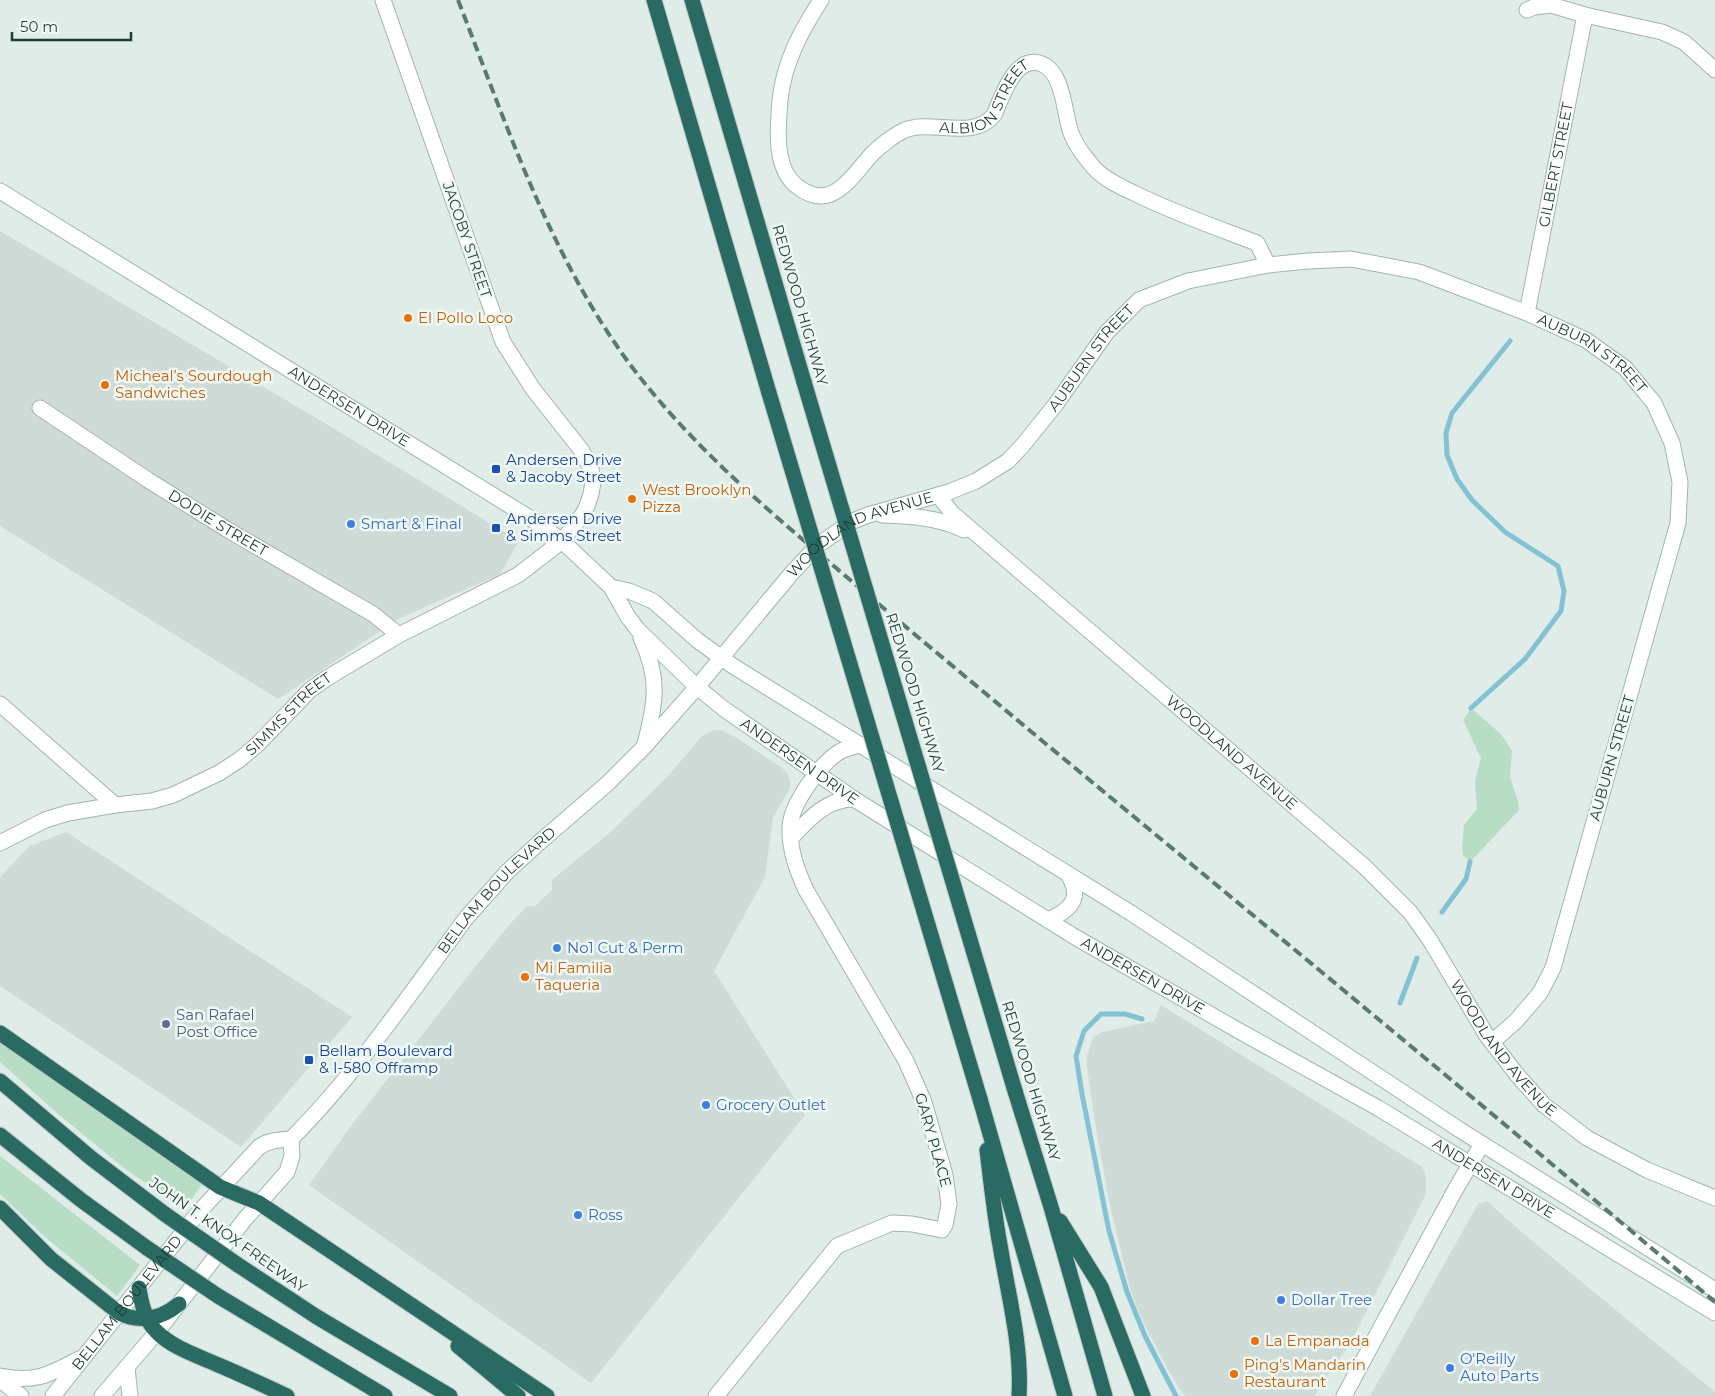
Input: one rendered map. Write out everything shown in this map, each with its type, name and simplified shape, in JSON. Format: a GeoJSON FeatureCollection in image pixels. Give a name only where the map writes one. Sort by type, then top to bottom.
{"type":"FeatureCollection","features":[{"type":"Feature","properties":{"kind":"highway"},"geometry":{"type":"LineString","coordinates":[[654,0],[980,1099],[1066,1396]]}},
{"type":"Feature","properties":{"kind":"highway","name":"REDWOOD HIGHWAY"},"geometry":{"type":"LineString","coordinates":[[692,0],[804,382],[1051,1207],[1105,1396]]}},
{"type":"Feature","properties":{"kind":"highway"},"geometry":{"type":"LineString","coordinates":[[0,1033],[220,1188],[259,1203],[547,1396]]}},
{"type":"Feature","properties":{"kind":"highway","name":"JOHN T. KNOX FREEWAY"},"geometry":{"type":"LineString","coordinates":[[0,1081],[91,1158],[166,1215],[324,1322],[450,1396]]}},
{"type":"Feature","properties":{"kind":"highway"},"geometry":{"type":"LineString","coordinates":[[980,1099],[999,1243],[1016,1341],[1020,1373],[1019,1396]]}},
{"type":"Feature","properties":{"kind":"highway"},"geometry":{"type":"LineString","coordinates":[[0,1135],[81,1200],[147,1248],[218,1296],[385,1396]]}},
{"type":"Feature","properties":{"kind":"highway"},"geometry":{"type":"LineString","coordinates":[[1051,1207],[1101,1287],[1143,1396]]}},
{"type":"Feature","properties":{"kind":"highway"},"geometry":{"type":"LineString","coordinates":[[0,1208],[52,1259],[119,1313],[132,1318],[148,1319],[162,1315],[179,1304]]}},
{"type":"Feature","properties":{"kind":"highway"},"geometry":{"type":"LineString","coordinates":[[139,1288],[141,1301],[148,1319],[157,1332],[186,1350],[286,1396]]}},
{"type":"Feature","properties":{"kind":"highway"},"geometry":{"type":"LineString","coordinates":[[428,1318],[462,1350],[518,1396]]}},
{"type":"Feature","properties":{"kind":"street","name":"JACOBY STREET"},"geometry":{"type":"LineString","coordinates":[[383,0],[503,342],[534,389],[582,451],[591,469],[593,482],[589,500],[583,514],[562,541]]}},
{"type":"Feature","properties":{"kind":"street","name":"ALBION STREET"},"geometry":{"type":"LineString","coordinates":[[821,0],[792,49],[784,76],[779,124],[780,150],[784,171],[792,183],[811,194],[826,195],[836,192],[850,181],[873,153],[904,130],[921,126],[974,127],[994,114],[1017,69],[1030,63],[1042,64],[1054,75],[1064,100],[1071,132],[1081,152],[1096,170],[1120,186],[1166,209],[1258,243],[1268,265]]}},
{"type":"Feature","properties":{"kind":"street"},"geometry":{"type":"LineString","coordinates":[[1527,10],[1534,7],[1551,5],[1585,15],[1662,32],[1684,42],[1715,70]]}},
{"type":"Feature","properties":{"kind":"street","name":"GILBERT STREET"},"geometry":{"type":"LineString","coordinates":[[1528,313],[1585,15]]}},
{"type":"Feature","properties":{"kind":"street","name":"ANDERSEN DRIVE"},"geometry":{"type":"LineString","coordinates":[[0,191],[538,523],[562,541],[611,587],[628,617],[638,630],[697,688],[724,709],[854,798],[1048,920],[1241,1032],[1378,1108],[1715,1313]]}},
{"type":"Feature","properties":{"kind":"street","name":"AUBURN STREET"},"geometry":{"type":"LineString","coordinates":[[938,495],[976,481],[1008,461],[1023,446],[1056,404],[1107,332],[1139,300],[1188,281],[1268,265],[1308,261],[1350,260],[1419,272],[1528,313],[1586,340],[1624,368],[1654,404],[1672,443],[1680,482],[1678,523],[1552,968],[1540,993],[1516,1022],[1492,1042]]}},
{"type":"Feature","properties":{"kind":"street","name":"DODIE STREET"},"geometry":{"type":"LineString","coordinates":[[40,408],[148,480],[228,530],[373,614],[399,635]]}},
{"type":"Feature","properties":{"kind":"street","name":"WOODLAND AVENUE"},"geometry":{"type":"LineString","coordinates":[[721,658],[779,587],[818,545],[853,521],[938,495],[952,514],[1350,854],[1391,892],[1410,912],[1430,940],[1492,1042],[1518,1076],[1544,1105],[1587,1138],[1647,1170],[1715,1198]]}},
{"type":"Feature","properties":{"kind":"street"},"geometry":{"type":"LineString","coordinates":[[868,515],[911,516],[939,520],[953,524],[982,539]]}},
{"type":"Feature","properties":{"kind":"street","name":"SIMMS STREET"},"geometry":{"type":"LineString","coordinates":[[0,843],[45,820],[68,812],[115,804],[152,801],[173,795],[219,773],[239,760],[258,744],[310,690],[399,635],[518,574],[562,541]]}},
{"type":"Feature","properties":{"kind":"street","name":"ANDERSEN DRIVE"},"geometry":{"type":"LineString","coordinates":[[611,587],[629,591],[653,601],[697,640],[721,658],[1131,913],[1482,1144],[1715,1290]]}},
{"type":"Feature","properties":{"kind":"street"},"geometry":{"type":"LineString","coordinates":[[638,630],[652,665],[655,687],[652,715],[644,748]]}},
{"type":"Feature","properties":{"kind":"street","name":"BELLAM BOULEVARD"},"geometry":{"type":"LineString","coordinates":[[53,1396],[220,1188],[246,1160],[266,1143],[291,1139],[341,1084],[467,917],[490,891],[534,847],[607,784],[644,748],[721,658]]}},
{"type":"Feature","properties":{"kind":"street"},"geometry":{"type":"LineString","coordinates":[[0,704],[115,804]]}},
{"type":"Feature","properties":{"kind":"street","name":"GARY PLACE"},"geometry":{"type":"LineString","coordinates":[[716,1396],[837,1246],[892,1224],[912,1224],[942,1230],[945,1225],[949,1204],[945,1175],[931,1122],[915,1080],[906,1061],[806,890],[798,872],[791,838],[792,816],[795,807],[818,773],[841,751],[859,745]]}},
{"type":"Feature","properties":{"kind":"street"},"geometry":{"type":"LineString","coordinates":[[791,838],[828,804],[836,800],[854,798]]}},
{"type":"Feature","properties":{"kind":"street"},"geometry":{"type":"LineString","coordinates":[[1048,920],[1067,909],[1075,898],[1073,882],[1068,874]]}},
{"type":"Feature","properties":{"kind":"street"},"geometry":{"type":"LineString","coordinates":[[102,1396],[157,1332],[259,1203],[287,1172],[292,1156],[291,1139]]}},
{"type":"Feature","properties":{"kind":"street"},"geometry":{"type":"LineString","coordinates":[[1344,1396],[1482,1144]]}},
{"type":"Feature","properties":{"kind":"street"},"geometry":{"type":"LineString","coordinates":[[0,1376],[22,1380],[36,1379],[85,1356]]}},
{"type":"Feature","properties":{"kind":"street"},"geometry":{"type":"LineString","coordinates":[[127,1368],[130,1396]]}},
{"type":"Feature","properties":{"kind":"street"},"geometry":{"type":"LineString","coordinates":[[0,1380],[21,1396]]}},
{"type":"Feature","properties":{"kind":"shaded area"},"geometry":{"type":"Polygon","coordinates":[[[0,231],[328,425],[519,541],[500,574],[400,618],[278,699],[0,526],[0,231]]]}},
{"type":"Feature","properties":{"kind":"shaded area"},"geometry":{"type":"Polygon","coordinates":[[[714,730],[721,730],[737,738],[782,768],[787,773],[790,781],[790,788],[773,817],[765,877],[714,971],[805,1115],[591,1383],[309,1185],[351,1126],[511,923],[527,906],[535,906],[552,890],[552,880],[613,830],[667,777],[702,736],[714,730]]]}},
{"type":"Feature","properties":{"kind":"shaded area"},"geometry":{"type":"Polygon","coordinates":[[[66,832],[352,1017],[241,1147],[0,986],[0,877],[30,846],[66,832]]]}},
{"type":"Feature","properties":{"kind":"shaded area"},"geometry":{"type":"Polygon","coordinates":[[[1161,1005],[1422,1167],[1426,1176],[1426,1194],[1351,1342],[1314,1396],[1185,1396],[1171,1375],[1144,1324],[1130,1289],[1109,1201],[1086,1060],[1093,1037],[1103,1032],[1154,1021],[1161,1005]]]}},
{"type":"Feature","properties":{"kind":"shaded area"},"geometry":{"type":"Polygon","coordinates":[[[1487,1201],[1525,1235],[1715,1392],[1715,1396],[1370,1396],[1478,1204],[1487,1201]]]}},
{"type":"Feature","properties":{"kind":"green space"},"geometry":{"type":"Polygon","coordinates":[[[1471,708],[1501,734],[1512,751],[1510,777],[1519,810],[1470,862],[1463,855],[1464,825],[1477,809],[1475,781],[1481,758],[1463,720],[1471,708]]]}},
{"type":"Feature","properties":{"kind":"green space"},"geometry":{"type":"Polygon","coordinates":[[[0,1040],[203,1182],[185,1210],[124,1168],[57,1113],[0,1062],[0,1040]]]}},
{"type":"Feature","properties":{"kind":"green space"},"geometry":{"type":"Polygon","coordinates":[[[0,1156],[140,1265],[117,1296],[45,1237],[0,1194],[0,1156]]]}},
{"type":"Feature","properties":{"kind":"waterway"},"geometry":{"type":"LineString","coordinates":[[1471,708],[1525,659],[1561,611],[1564,591],[1558,566],[1505,532],[1472,500],[1457,479],[1447,455],[1446,433],[1452,413],[1510,341]]}},
{"type":"Feature","properties":{"kind":"waterway"},"geometry":{"type":"LineString","coordinates":[[1442,912],[1466,879],[1470,862]]}},
{"type":"Feature","properties":{"kind":"waterway"},"geometry":{"type":"LineString","coordinates":[[1400,1003],[1417,958]]}},
{"type":"Feature","properties":{"kind":"waterway"},"geometry":{"type":"LineString","coordinates":[[1142,1019],[1125,1014],[1101,1014],[1084,1031],[1076,1056],[1109,1231],[1127,1292],[1145,1336],[1176,1396]]}},
{"type":"Feature","properties":{"kind":"railway"},"geometry":{"type":"LineString","coordinates":[[458,0],[531,185],[574,275],[598,318],[626,359],[698,443],[751,494],[861,589],[1715,1302]]}},
{"type":"Feature","properties":{"kind":"place","name":"El Pollo Loco"},"geometry":{"type":"Point","coordinates":[408,318]}},
{"type":"Feature","properties":{"kind":"place","name":"Micheal’s Sourdough Sandwiches"},"geometry":{"type":"Point","coordinates":[105,385]}},
{"type":"Feature","properties":{"kind":"place","name":"Andersen Drive & Jacoby Street"},"geometry":{"type":"Point","coordinates":[496,469]}},
{"type":"Feature","properties":{"kind":"place","name":"West Brooklyn Pizza"},"geometry":{"type":"Point","coordinates":[632,499]}},
{"type":"Feature","properties":{"kind":"place","name":"Smart & Final"},"geometry":{"type":"Point","coordinates":[351,524]}},
{"type":"Feature","properties":{"kind":"place","name":"Andersen Drive & Simms Street"},"geometry":{"type":"Point","coordinates":[496,528]}},
{"type":"Feature","properties":{"kind":"place","name":"No1 Cut & Perm"},"geometry":{"type":"Point","coordinates":[557,948]}},
{"type":"Feature","properties":{"kind":"place","name":"Mi Familia Taqueria"},"geometry":{"type":"Point","coordinates":[525,977]}},
{"type":"Feature","properties":{"kind":"place","name":"San Rafael Post Office"},"geometry":{"type":"Point","coordinates":[166,1024]}},
{"type":"Feature","properties":{"kind":"place","name":"Bellam Boulevard & I-580 Offramp"},"geometry":{"type":"Point","coordinates":[309,1060]}},
{"type":"Feature","properties":{"kind":"place","name":"Grocery Outlet"},"geometry":{"type":"Point","coordinates":[706,1105]}},
{"type":"Feature","properties":{"kind":"place","name":"Ross"},"geometry":{"type":"Point","coordinates":[578,1215]}},
{"type":"Feature","properties":{"kind":"place","name":"Dollar Tree"},"geometry":{"type":"Point","coordinates":[1281,1300]}},
{"type":"Feature","properties":{"kind":"place","name":"La Empanada"},"geometry":{"type":"Point","coordinates":[1255,1341]}},
{"type":"Feature","properties":{"kind":"place","name":"O'Reilly Auto Parts"},"geometry":{"type":"Point","coordinates":[1450,1368]}},
{"type":"Feature","properties":{"kind":"place","name":"Ping's Mandarin Restaurant"},"geometry":{"type":"Point","coordinates":[1234,1374]}}]}
